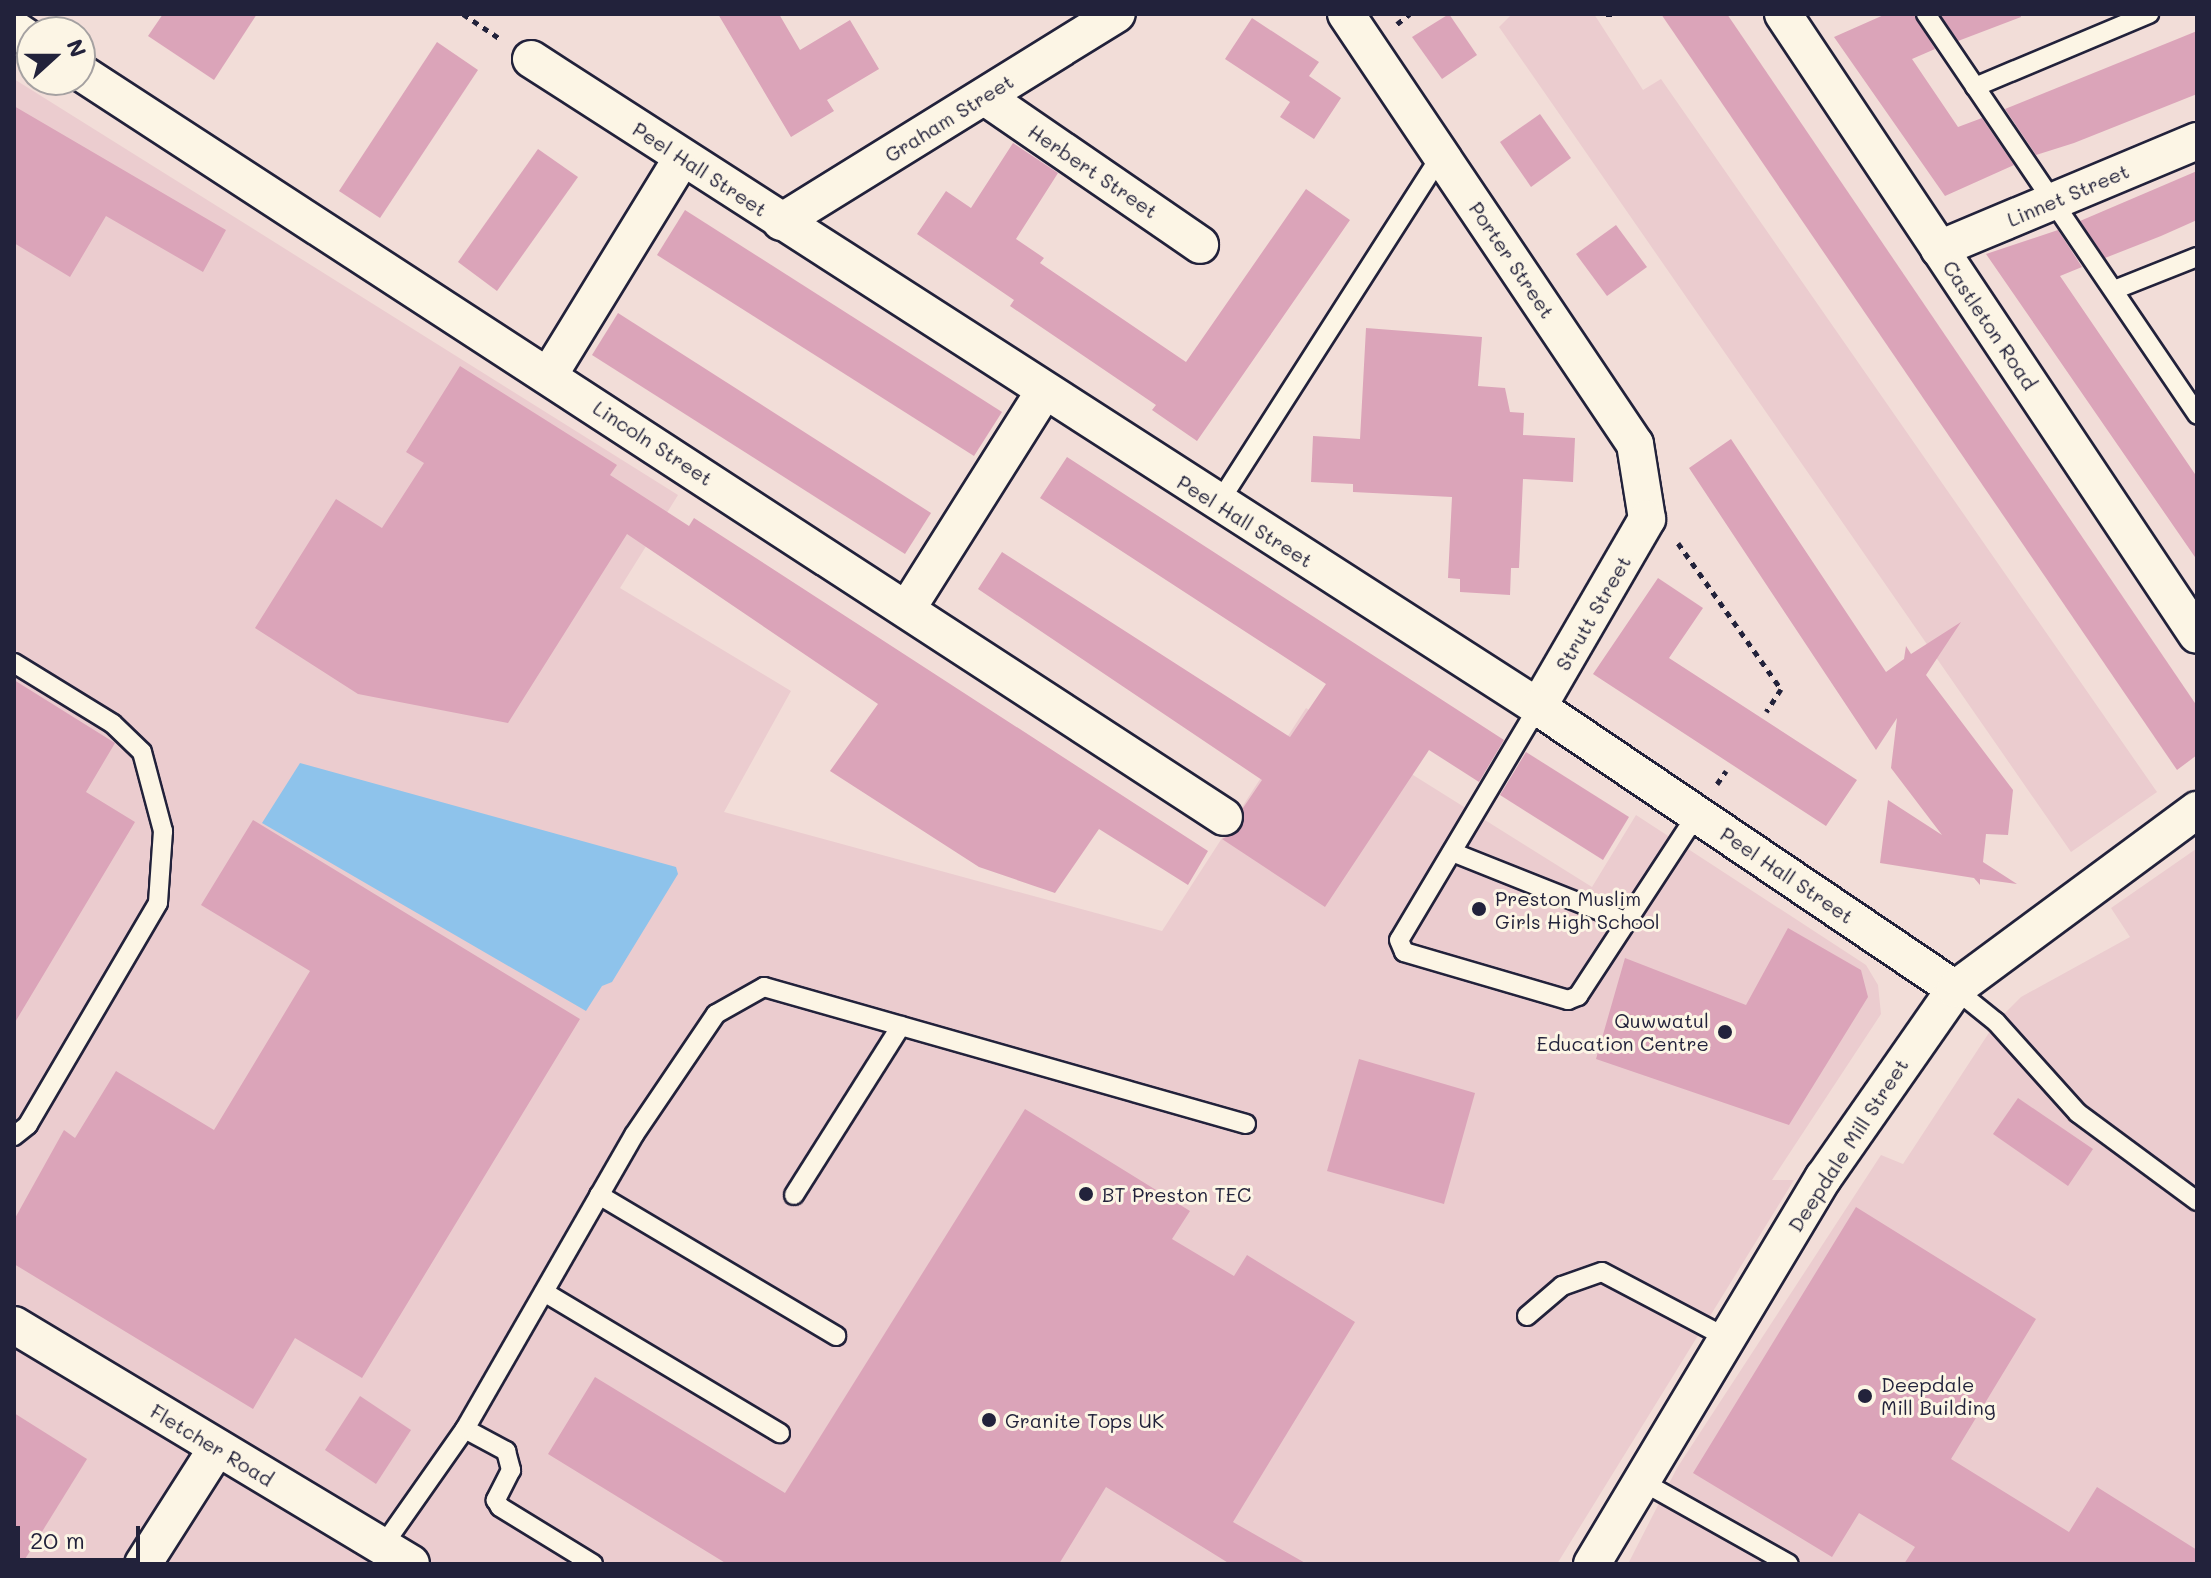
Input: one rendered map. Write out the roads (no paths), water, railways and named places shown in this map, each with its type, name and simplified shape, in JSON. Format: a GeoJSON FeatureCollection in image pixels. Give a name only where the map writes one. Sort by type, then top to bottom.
{"type":"FeatureCollection","features":[{"type":"Feature","properties":{"kind":"street","name":"Graham Street"},"geometry":{"type":"LineString","coordinates":[[781,222],[1117,14]]}},
{"type":"Feature","properties":{"kind":"street","name":"Porter Street"},"geometry":{"type":"LineString","coordinates":[[1346,14],[1635,444],[1645,506]]}},
{"type":"Feature","properties":{"kind":"street","name":"Castleton Road"},"geometry":{"type":"LineString","coordinates":[[1787,15],[2197,635]]}},
{"type":"Feature","properties":{"kind":"street","name":"Peel Hall Street"},"geometry":{"type":"LineString","coordinates":[[531,59],[1043,393],[1538,707],[1955,989]]}},
{"type":"Feature","properties":{"kind":"street","name":"Lincoln Street"},"geometry":{"type":"LineString","coordinates":[[96,82],[1224,817]]}},
{"type":"Feature","properties":{"kind":"street","name":"Herbert Street"},"geometry":{"type":"LineString","coordinates":[[985,97],[1200,245]]}},
{"type":"Feature","properties":{"kind":"street","name":"Linnet Street"},"geometry":{"type":"LineString","coordinates":[[1939,249],[2197,141]]}},
{"type":"Feature","properties":{"kind":"street"},"geometry":{"type":"LineString","coordinates":[[549,375],[682,158]]}},
{"type":"Feature","properties":{"kind":"street"},"geometry":{"type":"LineString","coordinates":[[907,609],[1043,393]]}},
{"type":"Feature","properties":{"kind":"street","name":"Strutt Street"},"geometry":{"type":"LineString","coordinates":[[1538,707],[1645,506]]}},
{"type":"Feature","properties":{"kind":"street","name":"Deepdale Mill Street"},"geometry":{"type":"LineString","coordinates":[[1592,1564],[1731,1340],[1824,1177],[1955,989],[2092,881],[2188,816]]}},
{"type":"Feature","properties":{"kind":"street","name":"Fletcher Road"},"geometry":{"type":"LineString","coordinates":[[14,1325],[397,1555]]}},
{"type":"Feature","properties":{"kind":"street"},"geometry":{"type":"LineString","coordinates":[[143,1564],[217,1448]]}},
{"type":"Feature","properties":{"kind":"lane"},"geometry":{"type":"LineString","coordinates":[[1926,14],[2197,415]]}},
{"type":"Feature","properties":{"kind":"lane"},"geometry":{"type":"LineString","coordinates":[[1975,87],[2149,14]]}},
{"type":"Feature","properties":{"kind":"lane"},"geometry":{"type":"LineString","coordinates":[[1218,504],[1441,155]]}},
{"type":"Feature","properties":{"kind":"lane"},"geometry":{"type":"LineString","coordinates":[[2114,290],[2197,257]]}},
{"type":"Feature","properties":{"kind":"lane"},"geometry":{"type":"LineString","coordinates":[[14,663],[113,724],[142,752],[163,831],[158,903],[28,1125],[14,1136]]}},
{"type":"Feature","properties":{"kind":"lane"},"geometry":{"type":"LineString","coordinates":[[1538,707],[1399,940],[1404,952],[1568,1000],[1583,993],[1625,921],[1697,814]]}},
{"type":"Feature","properties":{"kind":"lane"},"geometry":{"type":"LineString","coordinates":[[1452,852],[1625,921]]}},
{"type":"Feature","properties":{"kind":"lane"},"geometry":{"type":"LineString","coordinates":[[397,1555],[599,1195],[716,1014],[764,987],[1246,1124]]}},
{"type":"Feature","properties":{"kind":"lane"},"geometry":{"type":"LineString","coordinates":[[1955,989],[1996,1022],[2078,1113],[2197,1201]]}},
{"type":"Feature","properties":{"kind":"lane"},"geometry":{"type":"LineString","coordinates":[[794,1195],[901,1026]]}},
{"type":"Feature","properties":{"kind":"lane"},"geometry":{"type":"LineString","coordinates":[[599,1195],[836,1336]]}},
{"type":"Feature","properties":{"kind":"lane"},"geometry":{"type":"LineString","coordinates":[[1527,1316],[1562,1286],[1602,1272],[1731,1340]]}},
{"type":"Feature","properties":{"kind":"lane"},"geometry":{"type":"LineString","coordinates":[[544,1292],[780,1433]]}},
{"type":"Feature","properties":{"kind":"lane"},"geometry":{"type":"LineString","coordinates":[[465,1429],[506,1451],[511,1470],[496,1500],[500,1507],[593,1564]]}},
{"type":"Feature","properties":{"kind":"lane"},"geometry":{"type":"LineString","coordinates":[[1643,1482],[1789,1564]]}},
{"type":"Feature","properties":{"kind":"water"},"geometry":{"type":"Polygon","coordinates":[[[300,763],[676,867],[678,874],[612,982],[602,986],[586,1011],[262,823],[300,763]]]}},
{"type":"Feature","properties":{"kind":"place","name":"Preston Muslim Girls High School"},"geometry":{"type":"Point","coordinates":[1479,909]}},
{"type":"Feature","properties":{"kind":"place","name":"Quwwatul Education Centre"},"geometry":{"type":"Point","coordinates":[1725,1032]}},
{"type":"Feature","properties":{"kind":"place","name":"BT Preston TEC"},"geometry":{"type":"Point","coordinates":[1086,1194]}},
{"type":"Feature","properties":{"kind":"place","name":"Deepdale Mill Building"},"geometry":{"type":"Point","coordinates":[1865,1396]}},
{"type":"Feature","properties":{"kind":"place","name":"Granite Tops UK"},"geometry":{"type":"Point","coordinates":[989,1420]}}]}
